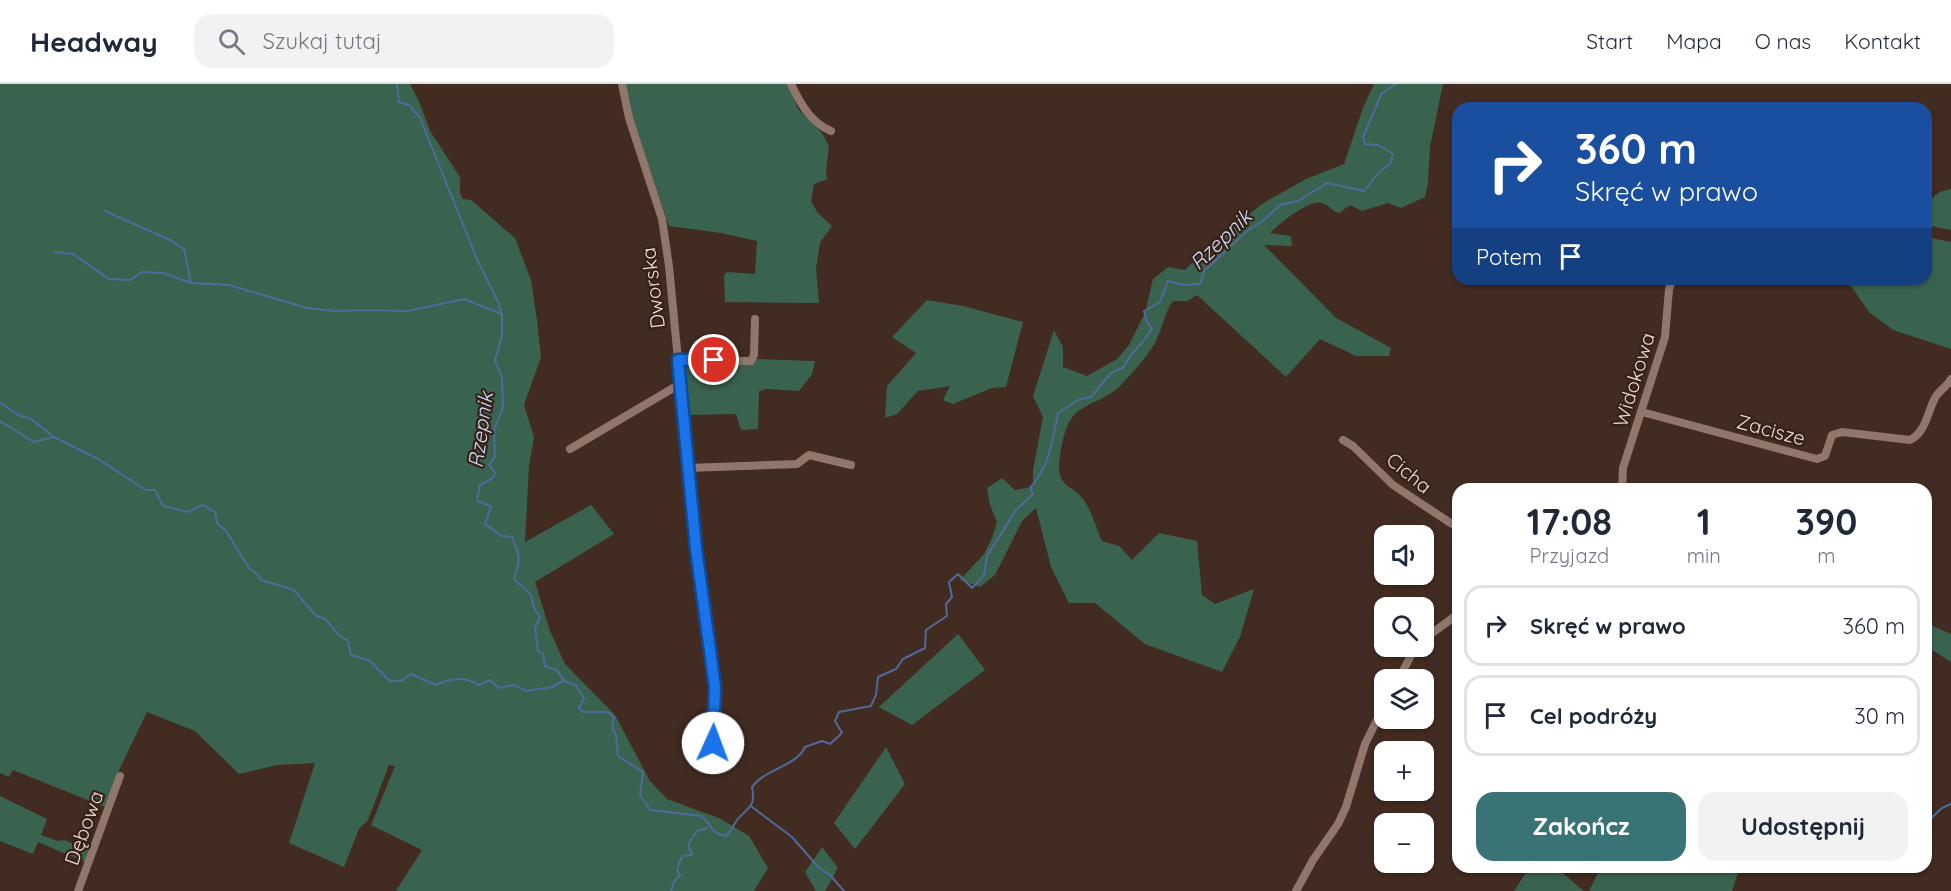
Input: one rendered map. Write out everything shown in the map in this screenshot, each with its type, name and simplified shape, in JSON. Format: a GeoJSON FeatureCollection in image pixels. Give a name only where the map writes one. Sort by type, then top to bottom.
{"type":"FeatureCollection","features":[{"type":"Feature","properties":{"kind":"street","name":"Dworska"},"geometry":{"type":"LineString","coordinates":[[622,84],[629,118],[662,219],[671,286],[696,549],[715,687],[713,743]]}},
{"type":"Feature","properties":{"kind":"street"},"geometry":{"type":"LineString","coordinates":[[791,84],[805,110],[823,128],[831,131]]}},
{"type":"Feature","properties":{"kind":"street","name":"Widokowa"},"geometry":{"type":"LineString","coordinates":[[1622,483],[1623,468],[1665,337],[1671,285]]}},
{"type":"Feature","properties":{"kind":"street"},"geometry":{"type":"LineString","coordinates":[[678,360],[751,361],[754,356],[755,319]]}},
{"type":"Feature","properties":{"kind":"street","name":"Zacisze"},"geometry":{"type":"LineString","coordinates":[[1642,411],[1817,459],[1825,456],[1833,435],[1842,432],[1910,440],[1918,436],[1936,395],[1951,379]]}},
{"type":"Feature","properties":{"kind":"street"},"geometry":{"type":"LineString","coordinates":[[570,450],[680,384]]}},
{"type":"Feature","properties":{"kind":"street","name":"Cicha"},"geometry":{"type":"LineString","coordinates":[[1343,440],[1393,485],[1452,524]]}},
{"type":"Feature","properties":{"kind":"street"},"geometry":{"type":"LineString","coordinates":[[688,468],[797,464],[809,455],[851,465]]}},
{"type":"Feature","properties":{"kind":"street"},"geometry":{"type":"LineString","coordinates":[[1434,632],[1452,618]]}},
{"type":"Feature","properties":{"kind":"street"},"geometry":{"type":"LineString","coordinates":[[1296,891],[1313,860],[1338,824],[1346,807],[1362,753],[1374,727]]}},
{"type":"Feature","properties":{"kind":"street","name":"Dębowa"},"geometry":{"type":"LineString","coordinates":[[78,891],[120,776]]}},
{"type":"Feature","properties":{"kind":"green space"},"geometry":{"type":"Polygon","coordinates":[[[0,84],[410,84],[430,131],[460,177],[460,194],[463,199],[471,200],[515,238],[531,280],[541,357],[524,405],[534,437],[529,466],[525,542],[591,505],[614,534],[535,582],[550,631],[565,664],[615,715],[650,781],[667,799],[721,819],[749,836],[768,868],[754,891],[396,891],[422,850],[371,825],[395,766],[389,765],[368,820],[359,829],[344,867],[289,843],[315,763],[277,765],[239,774],[195,731],[147,712],[121,766],[105,807],[13,770],[9,777],[0,773],[0,84]]]}},
{"type":"Feature","properties":{"kind":"green space"},"geometry":{"type":"Polygon","coordinates":[[[623,84],[788,84],[798,109],[822,133],[829,146],[827,179],[814,184],[811,201],[817,212],[832,226],[820,243],[816,269],[819,303],[725,302],[724,275],[727,272],[755,274],[757,241],[721,233],[669,226],[623,84]]]}},
{"type":"Feature","properties":{"kind":"green space"},"geometry":{"type":"Polygon","coordinates":[[[1374,84],[1443,84],[1430,147],[1425,197],[1401,208],[1388,203],[1362,211],[1350,205],[1339,213],[1327,205],[1316,203],[1295,213],[1270,233],[1291,236],[1292,246],[1264,245],[1336,318],[1391,348],[1389,356],[1356,356],[1320,339],[1286,377],[1197,295],[1187,301],[1173,301],[1155,343],[1143,360],[1115,391],[1075,414],[1068,423],[1064,436],[1059,463],[1060,475],[1086,504],[1102,541],[1119,546],[1132,560],[1159,533],[1197,541],[1202,595],[1215,604],[1254,589],[1240,637],[1222,672],[1145,644],[1095,603],[1069,603],[1051,567],[1036,508],[1022,521],[995,575],[980,587],[960,580],[984,554],[997,522],[990,505],[987,488],[1002,478],[1015,490],[1033,487],[1033,470],[1043,417],[1033,396],[1054,330],[1063,347],[1063,367],[1087,376],[1117,359],[1129,345],[1145,313],[1153,279],[1168,267],[1185,270],[1219,237],[1265,202],[1306,179],[1344,164],[1363,108],[1374,84]]]}},
{"type":"Feature","properties":{"kind":"green space"},"geometry":{"type":"Polygon","coordinates":[[[1951,189],[1951,230],[1932,226],[1932,200],[1938,193],[1951,189]]]}},
{"type":"Feature","properties":{"kind":"green space"},"geometry":{"type":"Polygon","coordinates":[[[1932,238],[1951,242],[1951,349],[1893,330],[1869,312],[1850,285],[1932,285],[1932,238]]]}},
{"type":"Feature","properties":{"kind":"green space"},"geometry":{"type":"Polygon","coordinates":[[[927,300],[963,306],[1023,322],[1006,387],[992,388],[953,404],[943,400],[950,386],[918,391],[897,414],[885,418],[887,386],[916,353],[892,337],[927,300]]]}},
{"type":"Feature","properties":{"kind":"green space"},"geometry":{"type":"Polygon","coordinates":[[[755,359],[815,361],[812,374],[799,391],[766,389],[759,391],[758,429],[741,430],[736,414],[686,415],[681,365],[751,364],[755,359]]]}},
{"type":"Feature","properties":{"kind":"green space"},"geometry":{"type":"Polygon","coordinates":[[[1932,626],[1951,634],[1951,662],[1932,650],[1932,626]]]}},
{"type":"Feature","properties":{"kind":"green space"},"geometry":{"type":"Polygon","coordinates":[[[958,634],[985,670],[912,725],[879,707],[958,634]]]}},
{"type":"Feature","properties":{"kind":"green space"},"geometry":{"type":"Polygon","coordinates":[[[886,747],[905,784],[855,849],[834,823],[886,747]]]}},
{"type":"Feature","properties":{"kind":"green space"},"geometry":{"type":"Polygon","coordinates":[[[0,796],[47,819],[41,835],[58,841],[64,840],[89,850],[85,862],[38,842],[33,854],[0,841],[0,796]]]}},
{"type":"Feature","properties":{"kind":"green space"},"geometry":{"type":"Polygon","coordinates":[[[822,847],[838,868],[825,891],[816,891],[805,872],[822,847]]]}},
{"type":"Feature","properties":{"kind":"green space"},"geometry":{"type":"Polygon","coordinates":[[[1563,873],[1584,891],[1514,891],[1525,874],[1563,873]]]}},
{"type":"Feature","properties":{"kind":"green space"},"geometry":{"type":"Polygon","coordinates":[[[1598,873],[1738,873],[1732,891],[1589,891],[1598,873]]]}},
{"type":"Feature","properties":{"kind":"waterway","name":"Rzepnik"},"geometry":{"type":"LineString","coordinates":[[397,84],[399,102],[409,105],[420,118],[477,259],[502,314],[502,336],[495,360],[502,378],[503,407],[494,430],[495,457],[489,465],[495,473],[493,478],[480,485],[477,501],[491,506],[485,524],[502,536],[512,537],[515,543],[519,562],[514,579],[531,595],[534,608],[540,617],[535,628],[538,651],[543,654],[545,666],[557,670],[564,681],[576,685],[584,698],[579,708],[583,712],[608,712],[614,717],[612,728],[616,735],[618,756],[643,772],[640,795],[650,810],[701,816],[713,830],[726,836],[752,803],[752,787],[758,781],[795,759],[805,747],[822,741],[830,744],[842,733],[835,721],[839,712],[871,706],[876,695],[878,677],[896,669],[903,659],[925,648],[926,630],[947,616],[946,604],[952,597],[949,582],[958,574],[972,588],[984,575],[987,556],[1016,510],[1033,494],[1030,488],[1046,462],[1058,413],[1078,400],[1091,397],[1111,373],[1124,367],[1152,328],[1147,322],[1144,311],[1160,302],[1168,281],[1183,285],[1200,284],[1204,271],[1247,231],[1280,205],[1298,201],[1327,183],[1364,191],[1380,171],[1390,164],[1393,154],[1378,145],[1365,144],[1363,137],[1382,93],[1396,84]]}},
{"type":"Feature","properties":{"kind":"waterway"},"geometry":{"type":"LineString","coordinates":[[105,211],[170,240],[184,249],[191,283]]}},
{"type":"Feature","properties":{"kind":"waterway"},"geometry":{"type":"LineString","coordinates":[[55,252],[73,254],[109,279],[130,280],[142,272],[163,273],[191,283],[229,285],[307,308],[335,311],[408,311],[464,299],[502,314]]}},
{"type":"Feature","properties":{"kind":"waterway"},"geometry":{"type":"LineString","coordinates":[[0,402],[16,414],[31,419],[54,437],[98,459],[146,490],[155,490],[163,506],[188,512],[203,505],[215,512],[217,523],[226,531],[249,568],[261,580],[294,590],[316,616],[325,619],[339,635],[348,641],[351,655],[370,661],[390,681],[401,681],[411,674],[436,685],[458,679],[479,685],[490,680],[499,688],[514,685],[526,691],[552,687],[563,681]]}},
{"type":"Feature","properties":{"kind":"waterway"},"geometry":{"type":"LineString","coordinates":[[0,421],[34,442],[53,437]]}},
{"type":"Feature","properties":{"kind":"waterway"},"geometry":{"type":"LineString","coordinates":[[1932,817],[1942,808],[1951,804]]}},
{"type":"Feature","properties":{"kind":"waterway"},"geometry":{"type":"LineString","coordinates":[[752,807],[792,837],[819,868],[830,875],[844,891]]}},
{"type":"Feature","properties":{"kind":"waterway"},"geometry":{"type":"LineString","coordinates":[[671,891],[680,875],[677,870],[682,856],[692,855],[689,843],[697,831],[707,828]]}},
{"type":"Feature","properties":{"kind":"route"},"geometry":{"type":"LineString","coordinates":[[713,743],[715,687],[696,549],[678,360],[714,360]]}}]}
